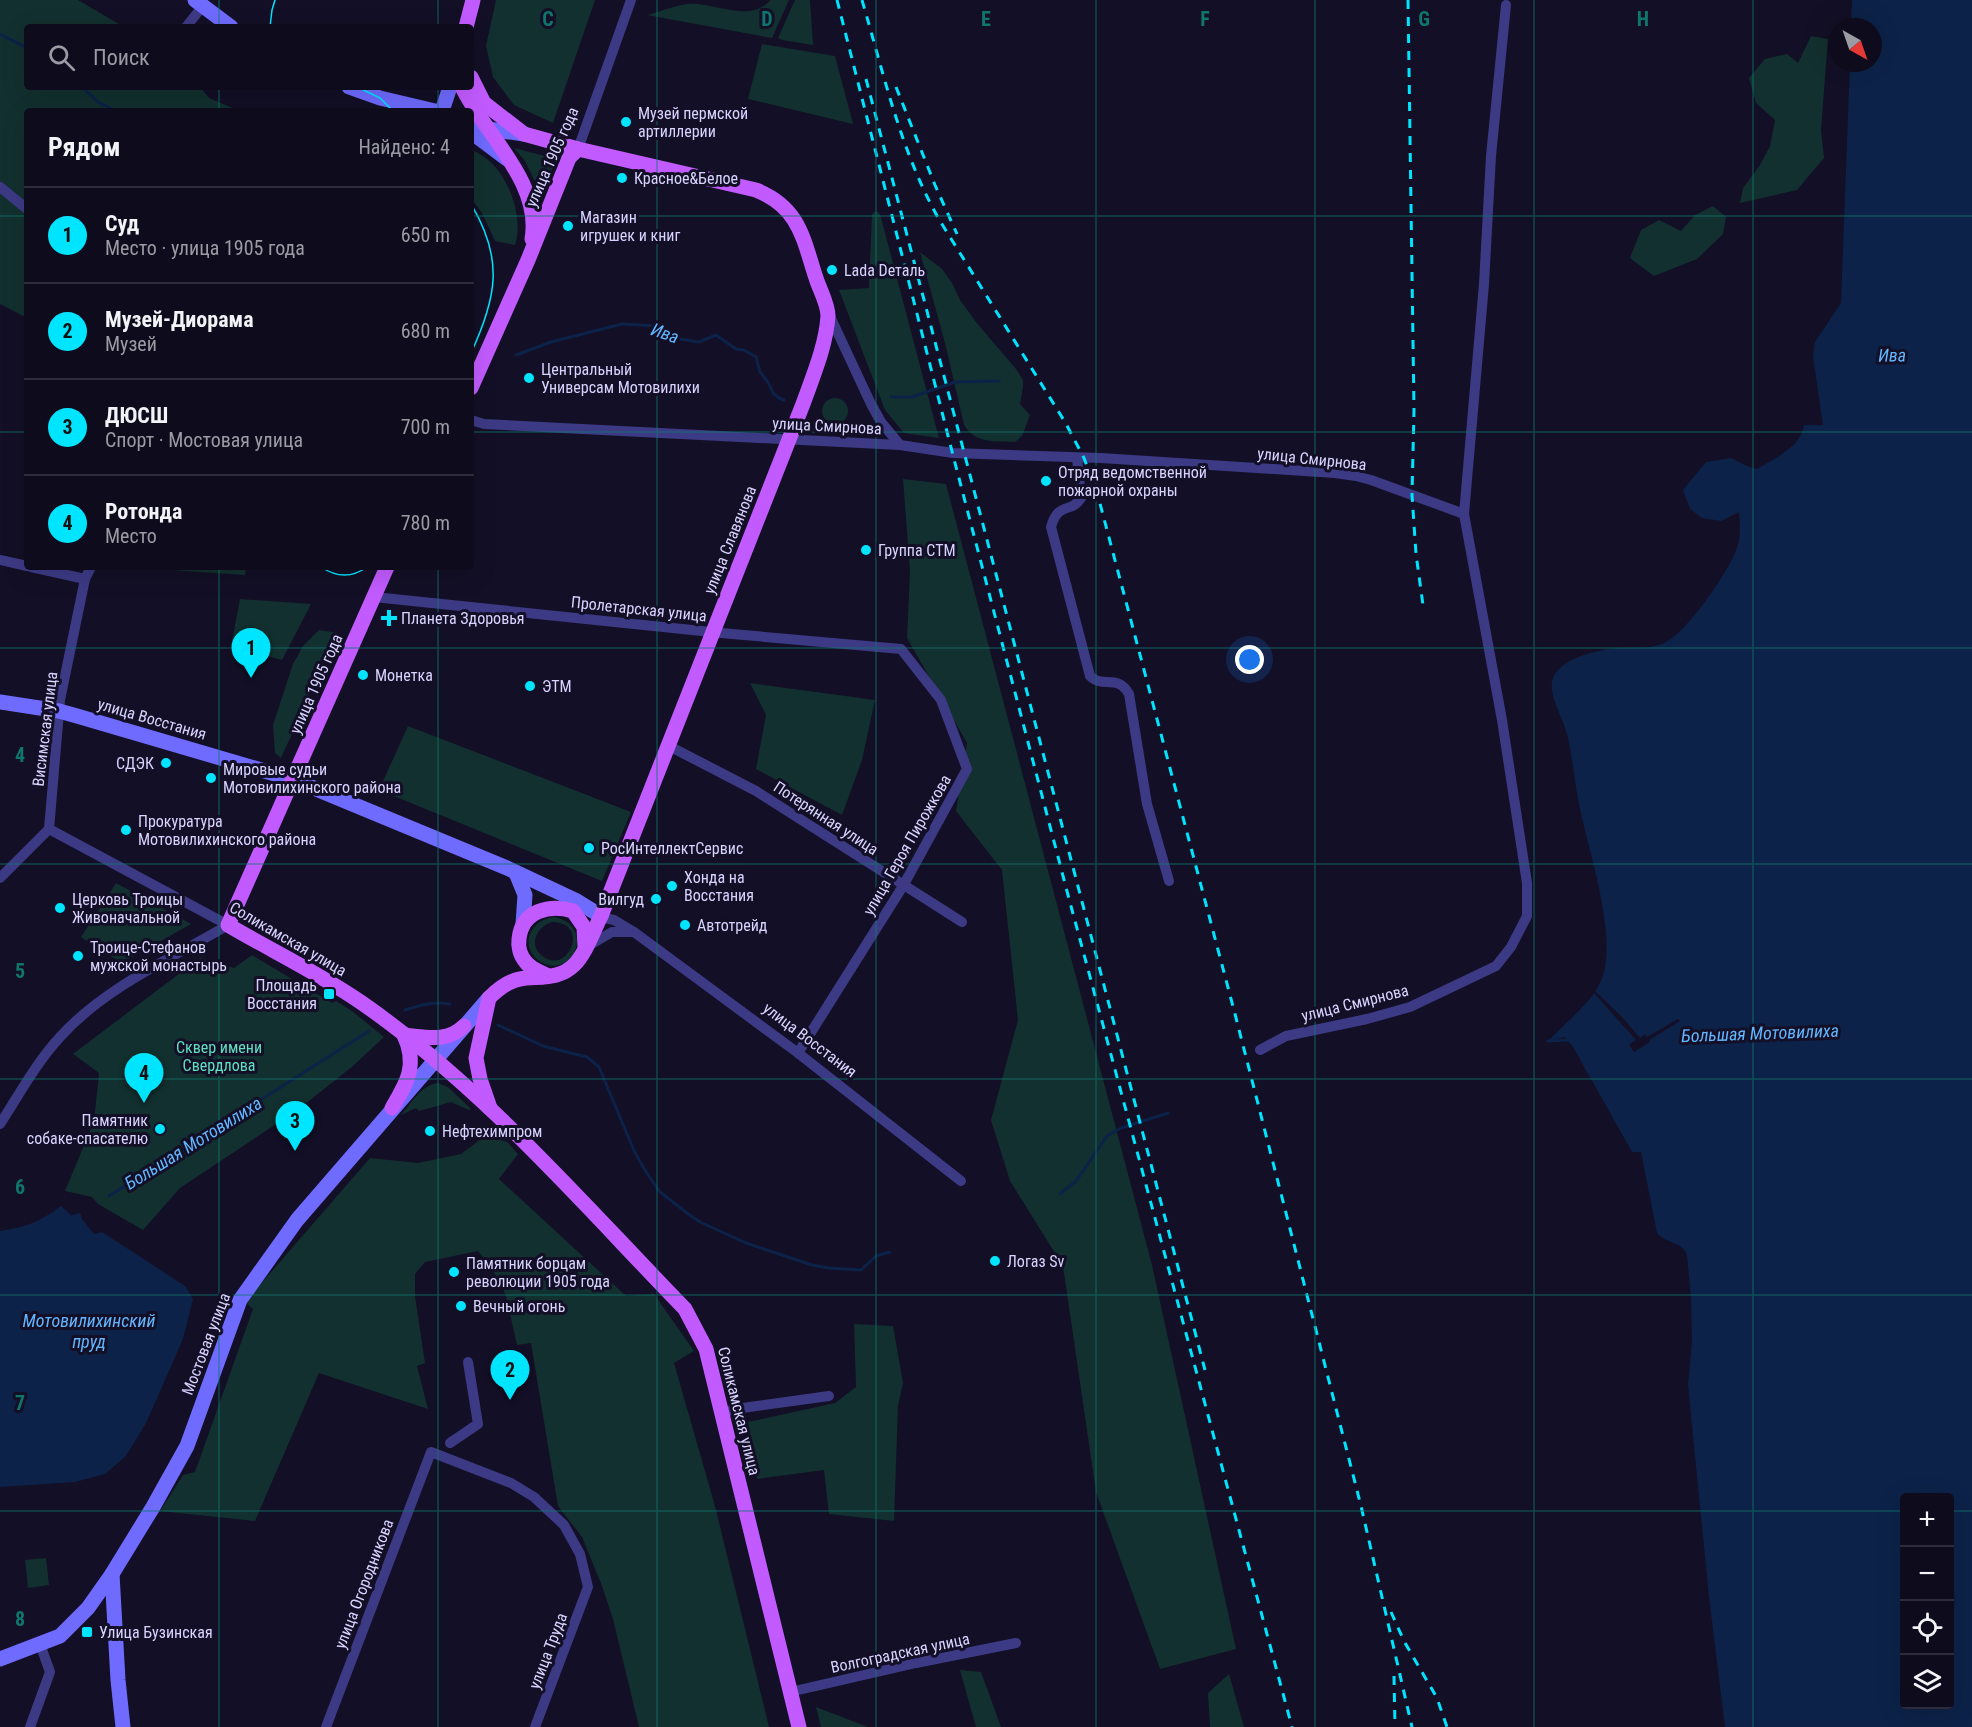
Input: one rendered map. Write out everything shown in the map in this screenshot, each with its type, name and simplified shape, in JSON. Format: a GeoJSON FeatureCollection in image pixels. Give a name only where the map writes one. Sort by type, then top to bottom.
{"type":"FeatureCollection","features":[{"type":"Feature","properties":{"kind":"main road"},"geometry":{"type":"LineString","coordinates":[[467,24],[474,0]]}},
{"type":"Feature","properties":{"kind":"main road"},"geometry":{"type":"LineString","coordinates":[[474,83],[484,103],[524,134]]}},
{"type":"Feature","properties":{"kind":"main road","name":"улица 1905 года"},"geometry":{"type":"LineString","coordinates":[[463,90],[473,108]]}},
{"type":"Feature","properties":{"kind":"main road","name":"улица 1905 года"},"geometry":{"type":"LineString","coordinates":[[474,109],[511,162],[528,195],[533,231],[528,260]]}},
{"type":"Feature","properties":{"kind":"main road","name":"улица Славянова"},"geometry":{"type":"LineString","coordinates":[[524,134],[578,149],[756,190],[778,201],[798,224],[828,313],[826,334],[820,355],[789,440],[601,916]]}},
{"type":"Feature","properties":{"kind":"main road","name":"улица 1905 года"},"geometry":{"type":"LineString","coordinates":[[474,381],[528,260],[569,158],[578,149]]}},
{"type":"Feature","properties":{"kind":"main road","name":"улица 1905 года"},"geometry":{"type":"LineString","coordinates":[[228,925],[386,570]]}},
{"type":"Feature","properties":{"kind":"main road"},"geometry":{"type":"LineString","coordinates":[[585,948],[584,927],[573,911],[560,907],[539,911],[530,916],[523,924],[518,943],[525,961],[532,968],[551,977],[567,971],[574,965],[585,948],[601,916]]}},
{"type":"Feature","properties":{"kind":"main road","name":"Соликамская улица"},"geometry":{"type":"LineString","coordinates":[[228,925],[356,999],[435,1060],[490,1108],[685,1310],[706,1348],[799,1727]]}},
{"type":"Feature","properties":{"kind":"main road","name":"Мостовая улица"},"geometry":{"type":"LineString","coordinates":[[489,998],[502,987],[519,979],[551,977]]}},
{"type":"Feature","properties":{"kind":"main road","name":"Соликамская улица"},"geometry":{"type":"LineString","coordinates":[[489,998],[476,1058],[490,1108]]}},
{"type":"Feature","properties":{"kind":"main road"},"geometry":{"type":"LineString","coordinates":[[392,1108],[406,1084],[411,1067],[408,1044],[404,1035],[440,1038],[457,1033],[464,1026]]}},
{"type":"Feature","properties":{"kind":"street","name":"улица 1905 года"},"geometry":{"type":"LineString","coordinates":[[578,149],[631,0]]}},
{"type":"Feature","properties":{"kind":"street"},"geometry":{"type":"LineString","coordinates":[[188,24],[199,3],[227,24]]}},
{"type":"Feature","properties":{"kind":"street"},"geometry":{"type":"LineString","coordinates":[[1464,514],[1484,284],[1491,156],[1506,5]]}},
{"type":"Feature","properties":{"kind":"street"},"geometry":{"type":"LineString","coordinates":[[357,90],[423,108]]}},
{"type":"Feature","properties":{"kind":"street"},"geometry":{"type":"LineString","coordinates":[[443,108],[449,90]]}},
{"type":"Feature","properties":{"kind":"street"},"geometry":{"type":"LineString","coordinates":[[408,104],[417,108]]}},
{"type":"Feature","properties":{"kind":"street"},"geometry":{"type":"LineString","coordinates":[[474,124],[488,129],[524,134]]}},
{"type":"Feature","properties":{"kind":"street"},"geometry":{"type":"LineString","coordinates":[[474,134],[511,162]]}},
{"type":"Feature","properties":{"kind":"street"},"geometry":{"type":"LineString","coordinates":[[0,187],[24,207]]}},
{"type":"Feature","properties":{"kind":"street"},"geometry":{"type":"LineString","coordinates":[[828,313],[876,413],[900,445]]}},
{"type":"Feature","properties":{"kind":"street","name":"улица Смирнова"},"geometry":{"type":"LineString","coordinates":[[474,421],[484,424],[900,445],[959,454],[1077,458],[1356,476],[1464,514],[1502,720],[1527,883],[1527,916],[1510,947],[1496,966],[1410,1007],[1367,1019],[1286,1036],[1260,1050]]}},
{"type":"Feature","properties":{"kind":"street"},"geometry":{"type":"LineString","coordinates":[[1077,458],[1081,498],[1074,506],[1061,509],[1053,519],[1052,527],[1090,676],[1099,682],[1115,681],[1121,684],[1129,694],[1147,804],[1169,881]]}},
{"type":"Feature","properties":{"kind":"street"},"geometry":{"type":"LineString","coordinates":[[0,560],[24,565]]}},
{"type":"Feature","properties":{"kind":"street"},"geometry":{"type":"LineString","coordinates":[[45,570],[85,579]]}},
{"type":"Feature","properties":{"kind":"street","name":"Висимская улица"},"geometry":{"type":"LineString","coordinates":[[49,829],[59,711],[85,579],[90,570]]}},
{"type":"Feature","properties":{"kind":"street","name":"Пролетарская улица"},"geometry":{"type":"LineString","coordinates":[[374,597],[901,649]]}},
{"type":"Feature","properties":{"kind":"street","name":"улица Героя Пирожкова"},"geometry":{"type":"LineString","coordinates":[[798,1053],[903,885],[967,769],[941,700],[901,649]]}},
{"type":"Feature","properties":{"kind":"street","name":"улица Восстания"},"geometry":{"type":"LineString","coordinates":[[0,702],[59,711],[292,779]]}},
{"type":"Feature","properties":{"kind":"street","name":"Потерянная улица"},"geometry":{"type":"LineString","coordinates":[[669,746],[756,791],[962,922]]}},
{"type":"Feature","properties":{"kind":"street"},"geometry":{"type":"LineString","coordinates":[[292,779],[512,871],[575,900],[601,916]]}},
{"type":"Feature","properties":{"kind":"street"},"geometry":{"type":"LineString","coordinates":[[0,878],[49,829]]}},
{"type":"Feature","properties":{"kind":"street","name":"Соликамская улица"},"geometry":{"type":"LineString","coordinates":[[49,829],[228,925]]}},
{"type":"Feature","properties":{"kind":"street"},"geometry":{"type":"LineString","coordinates":[[512,871],[525,896],[523,924]]}},
{"type":"Feature","properties":{"kind":"street"},"geometry":{"type":"LineString","coordinates":[[536,882],[573,911]]}},
{"type":"Feature","properties":{"kind":"street","name":"улица Восстания"},"geometry":{"type":"LineString","coordinates":[[573,911],[614,920],[634,932],[798,1053],[961,1181]]}},
{"type":"Feature","properties":{"kind":"street"},"geometry":{"type":"LineString","coordinates":[[0,1124],[35,1068],[78,1019],[117,988],[228,925]]}},
{"type":"Feature","properties":{"kind":"street"},"geometry":{"type":"LineString","coordinates":[[585,948],[612,932],[634,932]]}},
{"type":"Feature","properties":{"kind":"street","name":"Мостовая улица"},"geometry":{"type":"LineString","coordinates":[[0,1659],[60,1636],[88,1608],[153,1507],[187,1446],[240,1300],[297,1220],[489,998]]}},
{"type":"Feature","properties":{"kind":"street"},"geometry":{"type":"LineString","coordinates":[[450,1443],[478,1424],[468,1362]]}},
{"type":"Feature","properties":{"kind":"street"},"geometry":{"type":"LineString","coordinates":[[722,1413],[735,1409],[830,1396]]}},
{"type":"Feature","properties":{"kind":"street","name":"улица Труда"},"geometry":{"type":"LineString","coordinates":[[431,1452],[511,1484],[534,1497],[564,1525],[580,1554],[588,1587],[535,1727]]}},
{"type":"Feature","properties":{"kind":"street","name":"улица Огородникова"},"geometry":{"type":"LineString","coordinates":[[326,1727],[431,1452]]}},
{"type":"Feature","properties":{"kind":"street"},"geometry":{"type":"LineString","coordinates":[[112,1574],[123,1727]]}},
{"type":"Feature","properties":{"kind":"street","name":"Волгоградская улица"},"geometry":{"type":"LineString","coordinates":[[790,1692],[1016,1643]]}},
{"type":"Feature","properties":{"kind":"street"},"geometry":{"type":"LineString","coordinates":[[30,1727],[50,1672],[40,1644]]}},
{"type":"Feature","properties":{"kind":"green space"},"geometry":{"type":"Polygon","coordinates":[[[0,0],[78,0],[119,24],[24,24],[24,90],[202,90],[209,98],[233,108],[24,108],[24,316],[0,304],[0,0]]]}},
{"type":"Feature","properties":{"kind":"green space"},"geometry":{"type":"Polygon","coordinates":[[[496,0],[595,0],[553,123],[514,105],[493,77],[486,46],[496,0]]]}},
{"type":"Feature","properties":{"kind":"green space"},"geometry":{"type":"Polygon","coordinates":[[[771,0],[789,0],[772,38],[647,15],[688,4],[731,10],[752,10],[762,7],[771,0]]]}},
{"type":"Feature","properties":{"kind":"green space"},"geometry":{"type":"Polygon","coordinates":[[[795,0],[810,0],[813,45],[778,38],[795,0]]]}},
{"type":"Feature","properties":{"kind":"green space"},"geometry":{"type":"Polygon","coordinates":[[[1811,36],[1828,39],[1821,130],[1824,158],[1797,190],[1740,203],[1743,188],[1760,165],[1770,146],[1775,120],[1756,103],[1749,78],[1765,59],[1787,54],[1798,63],[1811,36]]]}},
{"type":"Feature","properties":{"kind":"green space"},"geometry":{"type":"Polygon","coordinates":[[[762,44],[835,56],[853,124],[748,99],[762,44]]]}},
{"type":"Feature","properties":{"kind":"green space"},"geometry":{"type":"Polygon","coordinates":[[[514,148],[556,159],[542,196],[525,161],[514,148]]]}},
{"type":"Feature","properties":{"kind":"green space"},"geometry":{"type":"Polygon","coordinates":[[[474,151],[495,166],[513,198],[518,223],[515,245],[495,241],[482,213],[474,202],[474,151]]]}},
{"type":"Feature","properties":{"kind":"green space"},"geometry":{"type":"Polygon","coordinates":[[[1713,206],[1726,217],[1723,234],[1697,259],[1654,276],[1630,258],[1641,230],[1659,220],[1681,231],[1695,215],[1713,206]]]}},
{"type":"Feature","properties":{"kind":"green space"},"geometry":{"type":"Polygon","coordinates":[[[876,211],[880,214],[939,438],[904,433],[885,410],[839,290],[869,288],[872,214],[876,211]]]}},
{"type":"Feature","properties":{"kind":"green space"},"geometry":{"type":"Polygon","coordinates":[[[920,252],[942,269],[976,322],[1023,380],[1020,404],[1030,415],[1022,436],[1015,442],[986,440],[974,436],[964,425],[920,252]]]}},
{"type":"Feature","properties":{"kind":"green space"},"geometry":{"type":"Polygon","coordinates":[[[835,398],[844,402],[848,411],[844,420],[835,424],[826,420],[822,411],[826,402],[835,398]]]}},
{"type":"Feature","properties":{"kind":"green space"},"geometry":{"type":"Polygon","coordinates":[[[903,479],[946,484],[1152,1265],[1236,1649],[1160,1669],[1096,1492],[1063,1266],[1010,1181],[991,1120],[1018,1020],[1002,870],[956,811],[967,743],[907,638],[910,571],[903,479]]]}},
{"type":"Feature","properties":{"kind":"green space"},"geometry":{"type":"Polygon","coordinates":[[[172,570],[246,570],[245,575],[172,570]]]}},
{"type":"Feature","properties":{"kind":"green space"},"geometry":{"type":"Polygon","coordinates":[[[240,599],[311,604],[282,660],[231,646],[240,599]]]}},
{"type":"Feature","properties":{"kind":"green space"},"geometry":{"type":"Polygon","coordinates":[[[319,630],[338,633],[281,758],[275,753],[273,725],[293,664],[303,646],[319,630]]]}},
{"type":"Feature","properties":{"kind":"green space"},"geometry":{"type":"Polygon","coordinates":[[[750,683],[875,700],[862,760],[842,815],[756,769],[766,715],[750,683]]]}},
{"type":"Feature","properties":{"kind":"green space"},"geometry":{"type":"Polygon","coordinates":[[[408,726],[631,812],[602,881],[379,790],[408,726]]]}},
{"type":"Feature","properties":{"kind":"green space"},"geometry":{"type":"Polygon","coordinates":[[[116,883],[191,924],[122,963],[81,937],[116,883]]]}},
{"type":"Feature","properties":{"kind":"green space"},"geometry":{"type":"Polygon","coordinates":[[[554,917],[567,922],[574,930],[577,939],[576,949],[571,957],[564,963],[554,966],[537,960],[530,950],[529,943],[534,928],[548,918],[554,917]],[[552,922],[539,931],[535,945],[541,955],[551,960],[559,960],[566,955],[573,939],[571,931],[564,925],[552,922]]]}},
{"type":"Feature","properties":{"kind":"green space","name":"Сквер имени Свердлова"},"geometry":{"type":"Polygon","coordinates":[[[252,955],[332,1003],[336,1001],[384,1037],[353,1066],[299,1109],[180,1188],[143,1230],[98,1204],[92,1197],[65,1191],[94,1121],[99,1073],[73,1054],[200,958],[234,968],[252,955]]]}},
{"type":"Feature","properties":{"kind":"green space"},"geometry":{"type":"Polygon","coordinates":[[[438,1083],[448,1087],[471,1109],[451,1102],[419,1111],[416,1108],[401,1115],[421,1091],[438,1083]]]}},
{"type":"Feature","properties":{"kind":"green space"},"geometry":{"type":"Polygon","coordinates":[[[485,1136],[507,1142],[518,1154],[499,1179],[626,1296],[654,1294],[694,1351],[674,1363],[715,1506],[769,1727],[639,1727],[613,1619],[602,1586],[582,1537],[558,1506],[531,1343],[517,1345],[506,1296],[498,1278],[478,1251],[425,1262],[415,1274],[415,1296],[425,1363],[417,1366],[428,1409],[319,1373],[255,1521],[160,1511],[183,1475],[195,1472],[253,1309],[247,1304],[253,1293],[370,1158],[418,1163],[461,1154],[485,1136]]]}},
{"type":"Feature","properties":{"kind":"green space"},"geometry":{"type":"Polygon","coordinates":[[[854,1324],[893,1326],[903,1383],[898,1406],[894,1521],[829,1514],[824,1470],[757,1479],[748,1422],[835,1403],[856,1387],[854,1324]]]}},
{"type":"Feature","properties":{"kind":"green space"},"geometry":{"type":"Polygon","coordinates":[[[46,1558],[49,1585],[28,1588],[25,1560],[46,1558]]]}},
{"type":"Feature","properties":{"kind":"green space"},"geometry":{"type":"Polygon","coordinates":[[[960,1670],[981,1672],[1001,1727],[976,1727],[960,1670]]]}},
{"type":"Feature","properties":{"kind":"green space"},"geometry":{"type":"Polygon","coordinates":[[[1229,1674],[1244,1727],[1210,1727],[1208,1693],[1229,1674]]]}},
{"type":"Feature","properties":{"kind":"green space"},"geometry":{"type":"Polygon","coordinates":[[[816,1707],[868,1727],[821,1727],[816,1707]]]}},
{"type":"Feature","properties":{"kind":"water"},"geometry":{"type":"Polygon","coordinates":[[[1852,0],[1972,0],[1972,1727],[1725,1727],[1709,1597],[1688,1385],[1692,1342],[1687,1255],[1681,1247],[1657,1233],[1641,1152],[1632,1152],[1573,1047],[1565,1037],[1548,1041],[1596,991],[1605,966],[1607,945],[1601,898],[1580,809],[1568,738],[1555,702],[1552,681],[1560,668],[1583,655],[1608,649],[1662,644],[1682,629],[1705,602],[1725,572],[1737,548],[1740,530],[1739,512],[1721,521],[1702,518],[1690,509],[1683,490],[1706,462],[1731,458],[1757,469],[1793,446],[1802,433],[1804,425],[1823,425],[1813,357],[1815,342],[1841,303],[1850,72],[1882,72],[1882,18],[1851,18],[1852,0]]]}},
{"type":"Feature","properties":{"kind":"water","name":"Мотовилихинский пруд"},"geometry":{"type":"Polygon","coordinates":[[[61,1206],[71,1215],[80,1213],[94,1234],[102,1232],[185,1286],[193,1299],[183,1339],[146,1423],[126,1456],[105,1474],[75,1482],[0,1487],[0,1231],[32,1223],[61,1206]]]}},
{"type":"Feature","properties":{"kind":"pier"},"geometry":{"type":"Polygon","coordinates":[[[1595,991],[1640,1038],[1645,1034],[1647,1037],[1678,1019],[1680,1021],[1634,1052],[1629,1045],[1636,1040],[1594,993],[1595,991]]]}},
{"type":"Feature","properties":{"kind":"waterway","name":"Ива"},"geometry":{"type":"LineString","coordinates":[[0,34],[24,46]]}},
{"type":"Feature","properties":{"kind":"waterway","name":"Ива"},"geometry":{"type":"LineString","coordinates":[[85,90],[98,102],[110,108]]}},
{"type":"Feature","properties":{"kind":"waterway","name":"Ива"},"geometry":{"type":"LineString","coordinates":[[516,355],[551,342],[622,324],[658,326],[680,339],[699,342],[716,335],[736,349],[744,350],[756,357],[760,372],[773,393],[784,400]]}},
{"type":"Feature","properties":{"kind":"waterway","name":"Ива"},"geometry":{"type":"LineString","coordinates":[[891,397],[912,397],[955,382],[999,381]]}},
{"type":"Feature","properties":{"kind":"waterway","name":"Большая Мотовилиха"},"geometry":{"type":"LineString","coordinates":[[405,1010],[433,1003],[450,1004]]}},
{"type":"Feature","properties":{"kind":"waterway","name":"Большая Мотовилиха"},"geometry":{"type":"LineString","coordinates":[[498,1025],[543,1046],[587,1057],[599,1067],[635,1153],[645,1170],[659,1191],[700,1222],[746,1243],[828,1268],[861,1270],[876,1256],[890,1252]]}},
{"type":"Feature","properties":{"kind":"waterway","name":"Большая Мотовилиха"},"geometry":{"type":"LineString","coordinates":[[109,1196],[369,1031]]}},
{"type":"Feature","properties":{"kind":"waterway","name":"Большая Мотовилиха"},"geometry":{"type":"LineString","coordinates":[[1548,1041],[1570,1040]]}},
{"type":"Feature","properties":{"kind":"waterway","name":"Большая Мотовилиха"},"geometry":{"type":"LineString","coordinates":[[1060,1194],[1076,1181],[1107,1136],[1121,1128],[1168,1113]]}},
{"type":"Feature","properties":{"kind":"tram line"},"geometry":{"type":"LineString","coordinates":[[270,24],[275,0]]}},
{"type":"Feature","properties":{"kind":"tram line"},"geometry":{"type":"LineString","coordinates":[[363,90],[380,98],[390,108]]}},
{"type":"Feature","properties":{"kind":"tram line"},"geometry":{"type":"LineString","coordinates":[[474,209],[489,243],[493,278],[487,314],[474,346]]}},
{"type":"Feature","properties":{"kind":"tram line"},"geometry":{"type":"LineString","coordinates":[[326,570],[344,575],[362,570]]}},
{"type":"Feature","properties":{"kind":"railway"},"geometry":{"type":"LineString","coordinates":[[837,0],[1068,895],[1292,1727]]}},
{"type":"Feature","properties":{"kind":"railway"},"geometry":{"type":"LineString","coordinates":[[862,0],[904,141],[926,195],[1065,422],[1084,458],[1098,496],[1235,1014],[1361,1506],[1412,1727]]}},
{"type":"Feature","properties":{"kind":"railway"},"geometry":{"type":"LineString","coordinates":[[1408,0],[1414,410],[1412,495],[1416,554],[1423,605]]}},
{"type":"Feature","properties":{"kind":"railway"},"geometry":{"type":"LineString","coordinates":[[866,79],[1205,1370]]}},
{"type":"Feature","properties":{"kind":"railway"},"geometry":{"type":"LineString","coordinates":[[896,87],[957,234]]}},
{"type":"Feature","properties":{"kind":"railway"},"geometry":{"type":"LineString","coordinates":[[1391,1612],[1404,1641],[1437,1698],[1447,1727]]}},
{"type":"Feature","properties":{"kind":"railway"},"geometry":{"type":"LineString","coordinates":[[1394,1676],[1395,1727]]}},
{"type":"Feature","properties":{"kind":"place","name":"Музей пермской артиллерии"},"geometry":{"type":"Point","coordinates":[626,122]}},
{"type":"Feature","properties":{"kind":"place","name":"Красное&Белое"},"geometry":{"type":"Point","coordinates":[622,178]}},
{"type":"Feature","properties":{"kind":"place","name":"Магазин игрушек и книг"},"geometry":{"type":"Point","coordinates":[568,226]}},
{"type":"Feature","properties":{"kind":"place","name":"Lada Dеталь"},"geometry":{"type":"Point","coordinates":[832,270]}},
{"type":"Feature","properties":{"kind":"place","name":"Центральный Универсам Мотовилихи"},"geometry":{"type":"Point","coordinates":[529,378]}},
{"type":"Feature","properties":{"kind":"place","name":"Отряд ведомственной пожарной охраны"},"geometry":{"type":"Point","coordinates":[1046,481]}},
{"type":"Feature","properties":{"kind":"place","name":"Группа СТМ"},"geometry":{"type":"Point","coordinates":[866,550]}},
{"type":"Feature","properties":{"kind":"place","name":"Планета Здоровья"},"geometry":{"type":"Point","coordinates":[389,618]}},
{"type":"Feature","properties":{"kind":"place","name":"Монетка"},"geometry":{"type":"Point","coordinates":[363,675]}},
{"type":"Feature","properties":{"kind":"place","name":"Суд"},"geometry":{"type":"Point","coordinates":[251,678]}},
{"type":"Feature","properties":{"kind":"place","name":"ЭТМ"},"geometry":{"type":"Point","coordinates":[530,686]}},
{"type":"Feature","properties":{"kind":"place","name":"СДЭК"},"geometry":{"type":"Point","coordinates":[166,763]}},
{"type":"Feature","properties":{"kind":"place","name":"Мировые судьи Мотовилихинского района"},"geometry":{"type":"Point","coordinates":[211,778]}},
{"type":"Feature","properties":{"kind":"place","name":"Прокуратура Мотовилихинского района"},"geometry":{"type":"Point","coordinates":[126,830]}},
{"type":"Feature","properties":{"kind":"place","name":"РосИнтеллектСервис"},"geometry":{"type":"Point","coordinates":[589,848]}},
{"type":"Feature","properties":{"kind":"place","name":"Хонда на Восстания"},"geometry":{"type":"Point","coordinates":[672,886]}},
{"type":"Feature","properties":{"kind":"place","name":"Вилгуд"},"geometry":{"type":"Point","coordinates":[656,899]}},
{"type":"Feature","properties":{"kind":"place","name":"Церковь Троицы Живоначальной"},"geometry":{"type":"Point","coordinates":[60,908]}},
{"type":"Feature","properties":{"kind":"place","name":"Автотрейд"},"geometry":{"type":"Point","coordinates":[685,925]}},
{"type":"Feature","properties":{"kind":"place","name":"Троице-Стефанов мужской монастырь"},"geometry":{"type":"Point","coordinates":[78,956]}},
{"type":"Feature","properties":{"kind":"place","name":"Площадь Восстания"},"geometry":{"type":"Point","coordinates":[329,994]}},
{"type":"Feature","properties":{"kind":"place","name":"Ротонда"},"geometry":{"type":"Point","coordinates":[144,1103]}},
{"type":"Feature","properties":{"kind":"place","name":"Памятник собаке-спасателю"},"geometry":{"type":"Point","coordinates":[160,1129]}},
{"type":"Feature","properties":{"kind":"place","name":"Нефтехимпром"},"geometry":{"type":"Point","coordinates":[430,1131]}},
{"type":"Feature","properties":{"kind":"place","name":"ДЮСШ"},"geometry":{"type":"Point","coordinates":[295,1151]}},
{"type":"Feature","properties":{"kind":"place","name":"Логаз Sv"},"geometry":{"type":"Point","coordinates":[995,1261]}},
{"type":"Feature","properties":{"kind":"place","name":"Памятник борцам революции 1905 года"},"geometry":{"type":"Point","coordinates":[454,1272]}},
{"type":"Feature","properties":{"kind":"place","name":"Вечный огонь"},"geometry":{"type":"Point","coordinates":[461,1306]}},
{"type":"Feature","properties":{"kind":"place","name":"Музей-Диорама"},"geometry":{"type":"Point","coordinates":[510,1400]}},
{"type":"Feature","properties":{"kind":"place","name":"Улица Бузинская"},"geometry":{"type":"Point","coordinates":[87,1632]}}]}
